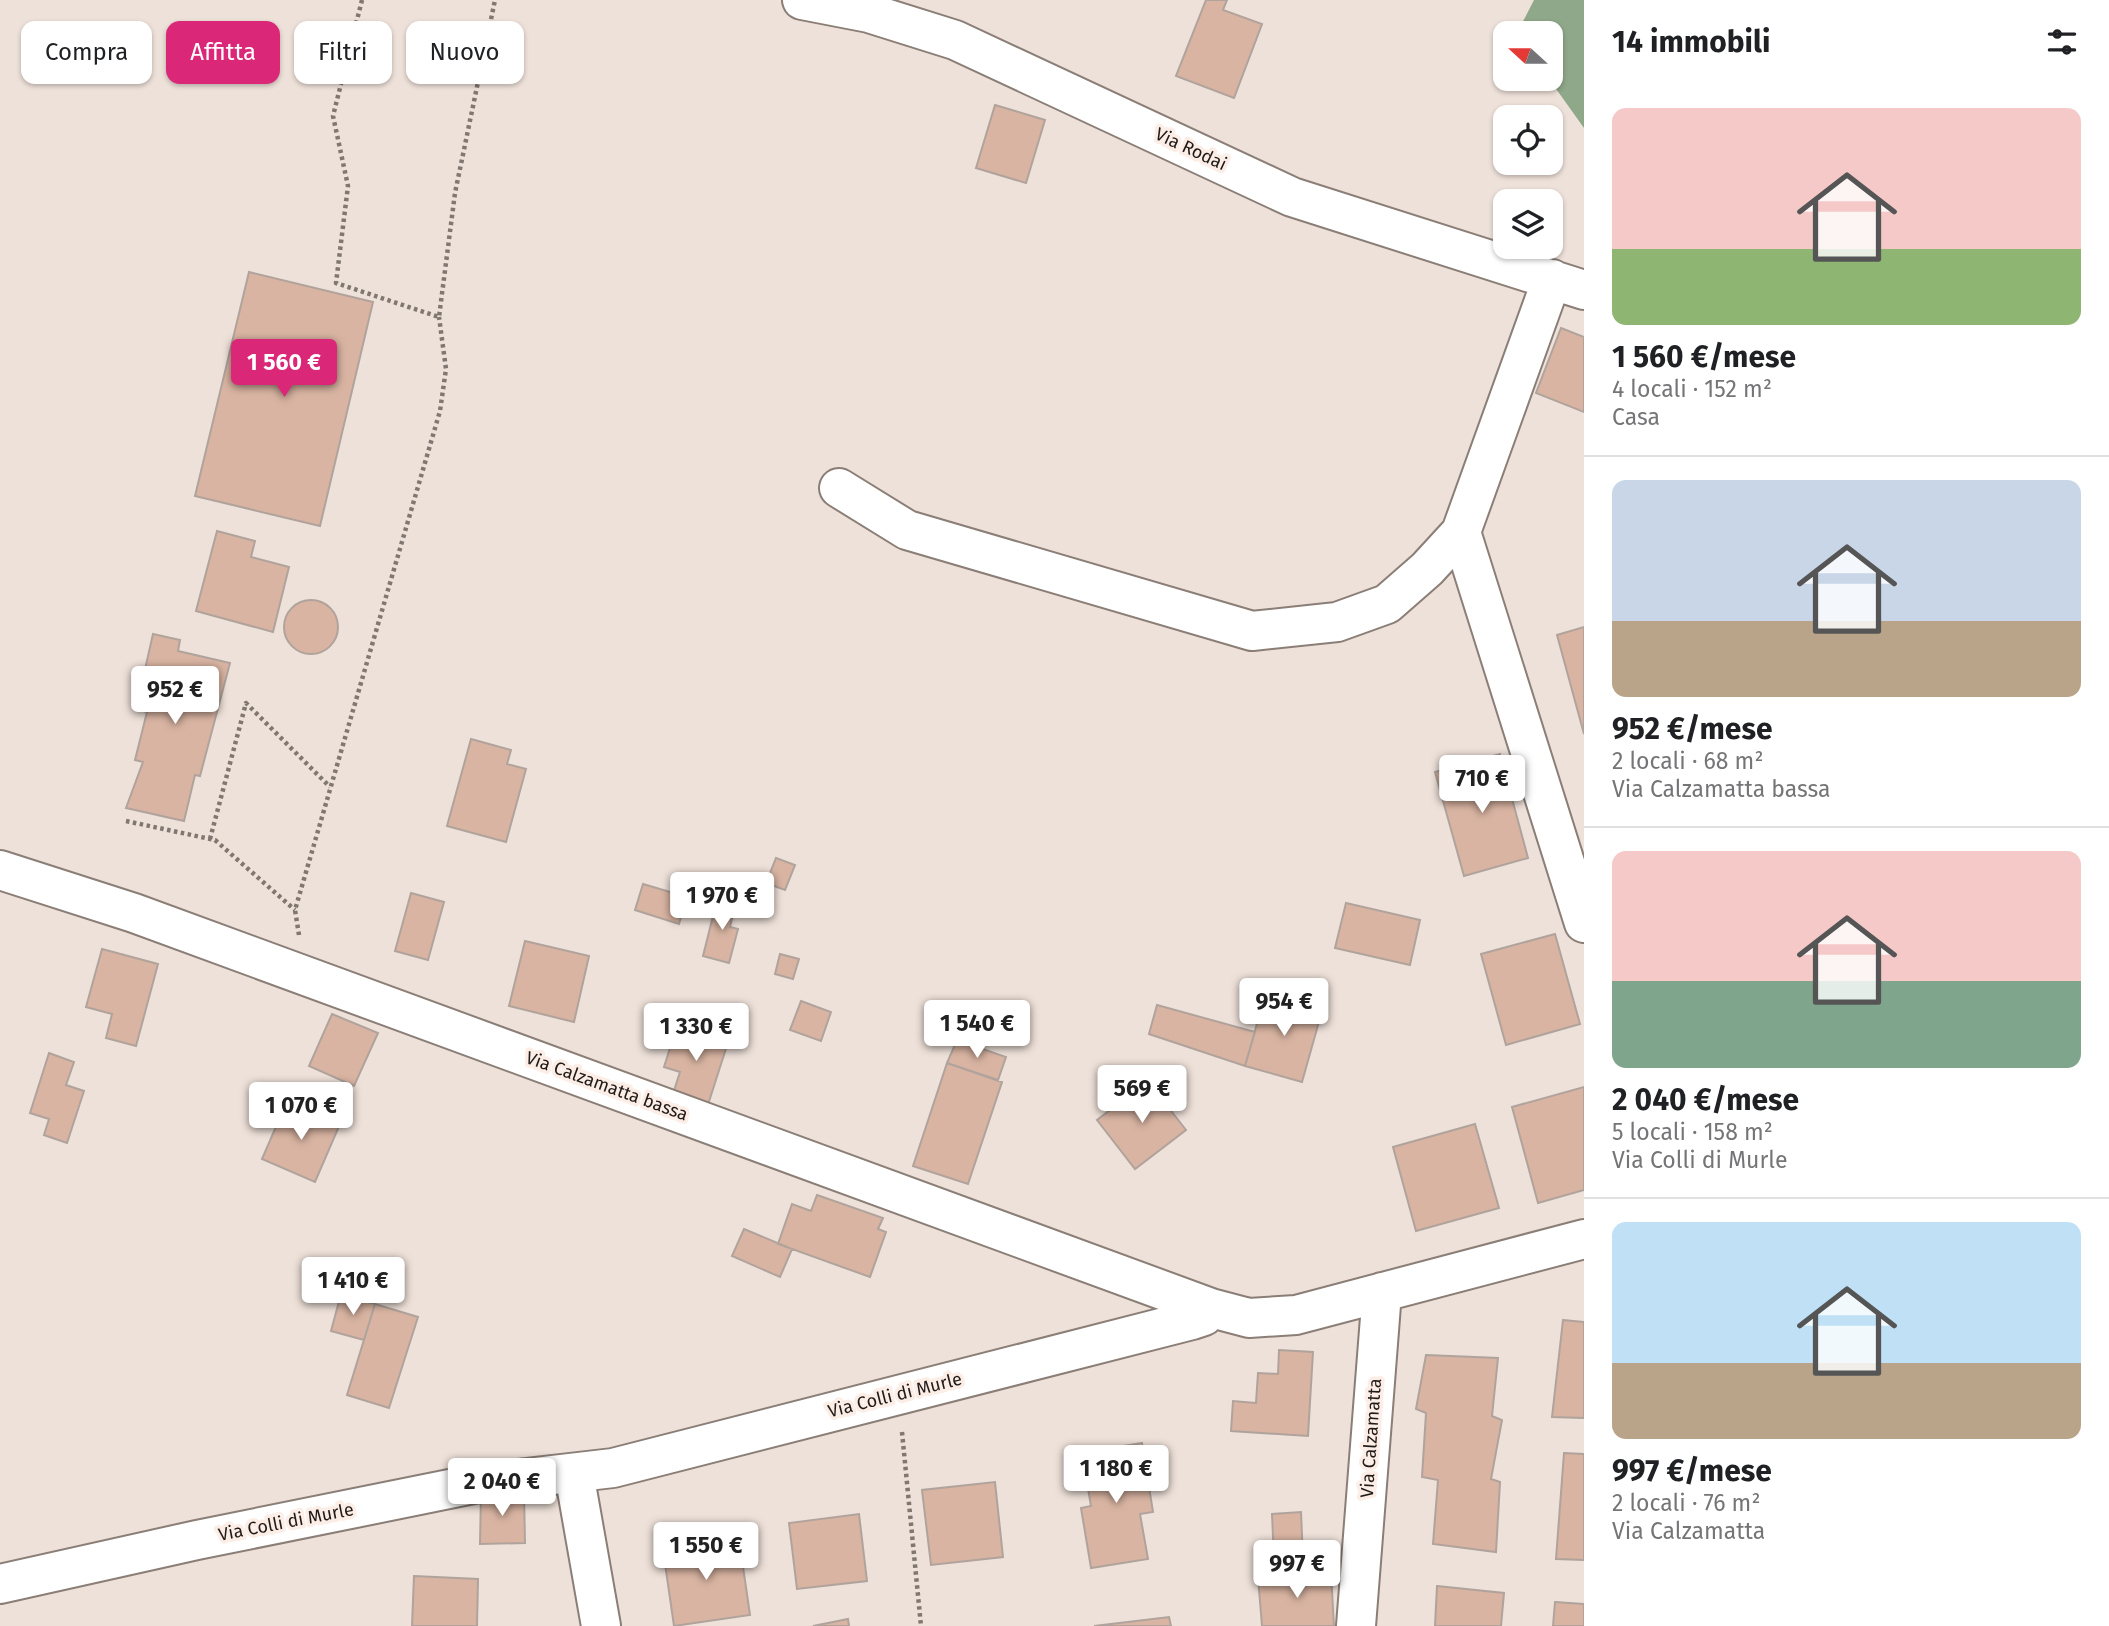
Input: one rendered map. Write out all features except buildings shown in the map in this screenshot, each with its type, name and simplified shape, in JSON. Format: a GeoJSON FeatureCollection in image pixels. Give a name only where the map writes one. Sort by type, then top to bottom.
{"type":"FeatureCollection","features":[{"type":"Feature","properties":{"kind":"street","name":"Via Rodai"},"geometry":{"type":"LineString","coordinates":[[802,0],[870,13],[955,40],[1292,197],[1568,285]]}},
{"type":"Feature","properties":{"kind":"street"},"geometry":{"type":"LineString","coordinates":[[839,488],[907,530],[1252,631],[1337,622],[1387,604],[1427,569],[1461,532],[1568,285]]}},
{"type":"Feature","properties":{"kind":"street"},"geometry":{"type":"LineString","coordinates":[[1461,532],[1584,923]]}},
{"type":"Feature","properties":{"kind":"street","name":"Via Calzamatta bassa"},"geometry":{"type":"LineString","coordinates":[[0,870],[134,913],[1211,1308]]}},
{"type":"Feature","properties":{"kind":"street"},"geometry":{"type":"LineString","coordinates":[[1211,1308],[1249,1318],[1296,1315],[1584,1239]]}},
{"type":"Feature","properties":{"kind":"street","name":"Via Calzamatta"},"geometry":{"type":"LineString","coordinates":[[1356,1626],[1382,1292]]}},
{"type":"Feature","properties":{"kind":"street","name":"Via Colli di Murle"},"geometry":{"type":"LineString","coordinates":[[0,1584],[474,1484],[613,1468],[1192,1320],[1204,1316],[1211,1308]]}},
{"type":"Feature","properties":{"kind":"street"},"geometry":{"type":"LineString","coordinates":[[574,1473],[601,1626]]}},
{"type":"Feature","properties":{"kind":"path"},"geometry":{"type":"LineString","coordinates":[[362,0],[333,116],[348,186],[336,283],[439,317]]}},
{"type":"Feature","properties":{"kind":"path"},"geometry":{"type":"LineString","coordinates":[[306,976],[295,910],[440,411],[446,369],[439,317],[455,194],[495,0]]}},
{"type":"Feature","properties":{"kind":"path"},"geometry":{"type":"LineString","coordinates":[[210,839],[246,703],[330,787]]}},
{"type":"Feature","properties":{"kind":"path"},"geometry":{"type":"LineString","coordinates":[[125,821],[215,840],[295,910]]}},
{"type":"Feature","properties":{"kind":"path"},"geometry":{"type":"LineString","coordinates":[[899,1393],[921,1626]]}},
{"type":"Feature","properties":{"kind":"green space"},"geometry":{"type":"Polygon","coordinates":[[[1534,0],[1584,0],[1584,128],[1558,91],[1563,91],[1563,21],[1523,21],[1534,0]]]}}]}
